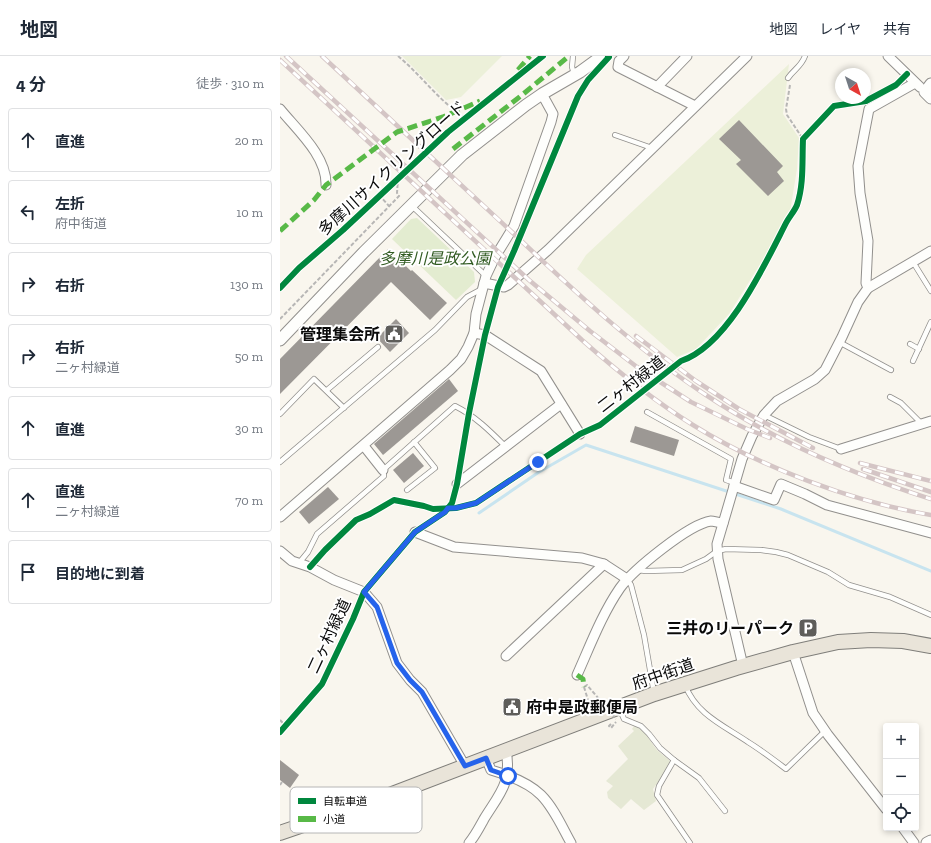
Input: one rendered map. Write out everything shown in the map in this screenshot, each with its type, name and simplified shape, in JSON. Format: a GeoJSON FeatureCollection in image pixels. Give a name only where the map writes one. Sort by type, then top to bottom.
{"type":"FeatureCollection","features":[{"type":"Feature","properties":{"kind":"main road","name":"府中街道"},"geometry":{"type":"LineString","coordinates":[[410,787],[506,750],[618,713],[654,694],[684,683],[794,652],[838,642],[871,640],[903,641],[931,646]]}},
{"type":"Feature","properties":{"kind":"main road","name":"府中街道"},"geometry":{"type":"LineString","coordinates":[[280,833],[290,830]]}},
{"type":"Feature","properties":{"kind":"street"},"geometry":{"type":"LineString","coordinates":[[280,340],[364,252],[462,156],[526,105],[575,75],[602,56]]}},
{"type":"Feature","properties":{"kind":"street"},"geometry":{"type":"LineString","coordinates":[[624,56],[619,61],[618,67],[695,106]]}},
{"type":"Feature","properties":{"kind":"street"},"geometry":{"type":"LineString","coordinates":[[657,87],[687,56]]}},
{"type":"Feature","properties":{"kind":"street"},"geometry":{"type":"LineString","coordinates":[[484,282],[498,287],[508,285],[548,250],[747,56]]}},
{"type":"Feature","properties":{"kind":"street"},"geometry":{"type":"LineString","coordinates":[[888,56],[916,83],[929,91]]}},
{"type":"Feature","properties":{"kind":"street"},"geometry":{"type":"LineString","coordinates":[[868,288],[866,283],[868,241],[860,193],[858,166],[869,109],[916,83]]}},
{"type":"Feature","properties":{"kind":"street"},"geometry":{"type":"LineString","coordinates":[[280,517],[364,446],[450,370],[461,358],[468,347],[474,332],[476,314],[484,282],[495,257],[514,226],[551,122],[553,114],[542,94]]}},
{"type":"Feature","properties":{"kind":"street"},"geometry":{"type":"LineString","coordinates":[[280,109],[313,149],[321,162],[326,178],[326,185]]}},
{"type":"Feature","properties":{"kind":"street"},"geometry":{"type":"LineString","coordinates":[[743,666],[717,551],[717,544],[747,447],[764,415],[777,401],[815,378],[824,370],[858,302],[868,288],[931,251]]}},
{"type":"Feature","properties":{"kind":"street"},"geometry":{"type":"LineString","coordinates":[[474,332],[485,335],[541,371],[580,434]]}},
{"type":"Feature","properties":{"kind":"street"},"geometry":{"type":"LineString","coordinates":[[457,484],[561,404]]}},
{"type":"Feature","properties":{"kind":"street"},"geometry":{"type":"LineString","coordinates":[[841,449],[931,420]]}},
{"type":"Feature","properties":{"kind":"street"},"geometry":{"type":"LineString","coordinates":[[364,446],[383,470]]}},
{"type":"Feature","properties":{"kind":"street"},"geometry":{"type":"LineString","coordinates":[[733,489],[774,500],[781,484],[827,505],[931,533]]}},
{"type":"Feature","properties":{"kind":"street"},"geometry":{"type":"LineString","coordinates":[[577,676],[610,604],[627,579],[662,548],[686,533],[710,522],[723,523]]}},
{"type":"Feature","properties":{"kind":"street"},"geometry":{"type":"LineString","coordinates":[[415,532],[454,548],[582,558],[604,564],[627,579]]}},
{"type":"Feature","properties":{"kind":"street"},"geometry":{"type":"LineString","coordinates":[[281,555],[292,561],[310,567],[334,580],[364,592],[377,607],[397,663],[410,680],[422,692],[465,766]]}},
{"type":"Feature","properties":{"kind":"street"},"geometry":{"type":"LineString","coordinates":[[506,656],[604,564]]}},
{"type":"Feature","properties":{"kind":"street"},"geometry":{"type":"LineString","coordinates":[[794,652],[813,713],[825,731],[883,805]]}},
{"type":"Feature","properties":{"kind":"street"},"geometry":{"type":"LineString","coordinates":[[468,843],[478,839],[484,819],[499,797],[508,776],[509,763],[506,750]]}},
{"type":"Feature","properties":{"kind":"street"},"geometry":{"type":"LineString","coordinates":[[486,758],[491,770],[527,785],[540,795],[550,807],[571,843]]}},
{"type":"Feature","properties":{"kind":"street"},"geometry":{"type":"LineString","coordinates":[[905,831],[914,843]]}},
{"type":"Feature","properties":{"kind":"street"},"geometry":{"type":"LineString","coordinates":[[927,843],[931,841]]}},
{"type":"Feature","properties":{"kind":"lane"},"geometry":{"type":"LineString","coordinates":[[573,56],[572,67],[575,75]]}},
{"type":"Feature","properties":{"kind":"lane"},"geometry":{"type":"LineString","coordinates":[[788,78],[793,71],[802,65],[806,56]]}},
{"type":"Feature","properties":{"kind":"lane"},"geometry":{"type":"LineString","coordinates":[[615,135],[652,148]]}},
{"type":"Feature","properties":{"kind":"lane"},"geometry":{"type":"LineString","coordinates":[[280,462],[435,330],[484,282],[411,206]]}},
{"type":"Feature","properties":{"kind":"lane"},"geometry":{"type":"LineString","coordinates":[[913,262],[931,291]]}},
{"type":"Feature","properties":{"kind":"lane"},"geometry":{"type":"LineString","coordinates":[[913,360],[931,322]]}},
{"type":"Feature","properties":{"kind":"lane"},"geometry":{"type":"LineString","coordinates":[[839,342],[891,370]]}},
{"type":"Feature","properties":{"kind":"lane"},"geometry":{"type":"LineString","coordinates":[[910,344],[919,349]]}},
{"type":"Feature","properties":{"kind":"lane"},"geometry":{"type":"LineString","coordinates":[[327,390],[378,347]]}},
{"type":"Feature","properties":{"kind":"lane"},"geometry":{"type":"LineString","coordinates":[[280,414],[314,379],[344,408]]}},
{"type":"Feature","properties":{"kind":"lane"},"geometry":{"type":"LineString","coordinates":[[890,397],[901,402],[922,424]]}},
{"type":"Feature","properties":{"kind":"lane"},"geometry":{"type":"LineString","coordinates":[[299,563],[308,552],[318,534],[384,476],[383,470],[455,406],[474,417],[505,446]]}},
{"type":"Feature","properties":{"kind":"lane"},"geometry":{"type":"LineString","coordinates":[[647,412],[731,459],[726,480],[733,489]]}},
{"type":"Feature","properties":{"kind":"lane"},"geometry":{"type":"LineString","coordinates":[[764,415],[809,437],[841,449]]}},
{"type":"Feature","properties":{"kind":"lane"},"geometry":{"type":"LineString","coordinates":[[407,490],[435,468],[414,442]]}},
{"type":"Feature","properties":{"kind":"lane"},"geometry":{"type":"LineString","coordinates":[[637,570],[682,570],[706,559],[717,551],[761,550],[788,555],[828,572],[849,585],[890,597],[931,614]]}},
{"type":"Feature","properties":{"kind":"lane"},"geometry":{"type":"LineString","coordinates":[[627,579],[631,585],[642,628],[654,694]]}},
{"type":"Feature","properties":{"kind":"lane"},"geometry":{"type":"LineString","coordinates":[[684,683],[689,696],[705,714],[750,743],[786,769],[825,731]]}},
{"type":"Feature","properties":{"kind":"lane"},"geometry":{"type":"LineString","coordinates":[[618,713],[624,719],[641,726],[650,734],[660,748],[699,778],[725,811]]}},
{"type":"Feature","properties":{"kind":"lane"},"geometry":{"type":"LineString","coordinates":[[674,760],[659,786],[656,795],[690,843]]}},
{"type":"Feature","properties":{"kind":"path"},"geometry":{"type":"LineString","coordinates":[[398,56],[442,100],[455,112],[465,118]]}},
{"type":"Feature","properties":{"kind":"path"},"geometry":{"type":"LineString","coordinates":[[793,71],[786,109],[803,142],[808,134]]}},
{"type":"Feature","properties":{"kind":"path"},"geometry":{"type":"LineString","coordinates":[[280,319],[400,195],[396,193],[398,178]]}},
{"type":"Feature","properties":{"kind":"path"},"geometry":{"type":"LineString","coordinates":[[379,195],[389,206]]}},
{"type":"Feature","properties":{"kind":"path"},"geometry":{"type":"LineString","coordinates":[[588,700],[584,687],[586,685],[618,713]]}},
{"type":"Feature","properties":{"kind":"path"},"geometry":{"type":"LineString","coordinates":[[280,720],[282,722],[280,724]]}},
{"type":"Feature","properties":{"kind":"path"},"geometry":{"type":"LineString","coordinates":[[280,732],[289,722]]}},
{"type":"Feature","properties":{"kind":"green space"},"geometry":{"type":"Polygon","coordinates":[[[402,56],[502,56],[461,97],[446,100],[402,56]]]}},
{"type":"Feature","properties":{"kind":"green space"},"geometry":{"type":"Polygon","coordinates":[[[789,64],[783,114],[799,138],[797,169],[790,212],[769,250],[729,314],[696,349],[677,357],[577,269],[586,255],[789,64]]]}},
{"type":"Feature","properties":{"kind":"green space","name":"多摩川是政公園"},"geometry":{"type":"Polygon","coordinates":[[[417,218],[474,272],[475,282],[456,300],[392,239],[411,219],[417,218]]]}},
{"type":"Feature","properties":{"kind":"green space"},"geometry":{"type":"Polygon","coordinates":[[[634,726],[642,730],[657,750],[670,761],[668,768],[653,789],[656,801],[644,810],[631,799],[621,809],[608,798],[607,792],[613,786],[606,781],[628,759],[618,746],[634,731],[632,729],[634,726]]]}},
{"type":"Feature","properties":{"kind":"building"},"geometry":{"type":"Polygon","coordinates":[[[739,120],[783,166],[777,172],[784,181],[768,196],[736,164],[741,160],[719,139],[739,120]]]}},
{"type":"Feature","properties":{"kind":"building"},"geometry":{"type":"Polygon","coordinates":[[[388,249],[447,303],[430,320],[391,282],[280,394],[280,359],[388,249]]]}},
{"type":"Feature","properties":{"kind":"building"},"geometry":{"type":"Polygon","coordinates":[[[396,319],[409,333],[390,352],[377,338],[396,319]]]}},
{"type":"Feature","properties":{"kind":"building"},"geometry":{"type":"Polygon","coordinates":[[[449,379],[458,391],[383,455],[374,444],[449,379]]]}},
{"type":"Feature","properties":{"kind":"building"},"geometry":{"type":"Polygon","coordinates":[[[635,426],[679,440],[674,456],[630,442],[635,426]]]}},
{"type":"Feature","properties":{"kind":"building"},"geometry":{"type":"Polygon","coordinates":[[[413,453],[424,466],[404,483],[393,470],[413,453]]]}},
{"type":"Feature","properties":{"kind":"building"},"geometry":{"type":"Polygon","coordinates":[[[328,487],[339,499],[309,524],[299,512],[328,487]]]}},
{"type":"Feature","properties":{"kind":"building"},"geometry":{"type":"Polygon","coordinates":[[[280,760],[299,775],[290,788],[280,780],[280,760]]]}},
{"type":"Feature","properties":{"kind":"waterway"},"geometry":{"type":"LineString","coordinates":[[479,513],[539,472],[586,445],[781,509],[931,571]]}},
{"type":"Feature","properties":{"kind":"railway"},"geometry":{"type":"LineString","coordinates":[[286,56],[529,280],[590,331],[637,367],[691,402],[747,429],[770,438]]}},
{"type":"Feature","properties":{"kind":"railway"},"geometry":{"type":"LineString","coordinates":[[322,56],[582,297],[654,358],[680,377],[732,412],[787,442],[872,479],[931,499]]}},
{"type":"Feature","properties":{"kind":"railway"},"geometry":{"type":"LineString","coordinates":[[280,60],[582,340],[622,374],[664,406],[719,440],[777,469],[839,492],[901,509],[931,515]]}},
{"type":"Feature","properties":{"kind":"railway"},"geometry":{"type":"LineString","coordinates":[[636,336],[696,381],[739,409],[813,448]]}},
{"type":"Feature","properties":{"kind":"railway"},"geometry":{"type":"LineString","coordinates":[[860,463],[931,481]]}},
{"type":"Feature","properties":{"kind":"railway"},"geometry":{"type":"LineString","coordinates":[[863,469],[931,492]]}},
{"type":"Feature","properties":{"kind":"marked path"},"geometry":{"type":"LineString","coordinates":[[518,70],[530,56]]}},
{"type":"Feature","properties":{"kind":"marked path"},"geometry":{"type":"LineString","coordinates":[[453,149],[569,56]]}},
{"type":"Feature","properties":{"kind":"marked path"},"geometry":{"type":"LineString","coordinates":[[280,231],[314,200],[326,185],[397,132],[443,117],[480,101]]}},
{"type":"Feature","properties":{"kind":"marked path"},"geometry":{"type":"LineString","coordinates":[[577,675],[583,679],[584,687]]}},
{"type":"Feature","properties":{"kind":"cycle path","name":"多摩川サイクリングロード"},"geometry":{"type":"LineString","coordinates":[[280,288],[299,268],[343,230],[448,132],[543,56]]}},
{"type":"Feature","properties":{"kind":"cycle path","name":"二ヶ村緑道"},"geometry":{"type":"LineString","coordinates":[[280,732],[322,684],[353,619],[364,592],[415,532],[445,512],[452,503],[457,484],[469,413],[485,335],[498,287],[578,96],[588,80],[609,57],[608,56]]}},
{"type":"Feature","properties":{"kind":"cycle path","name":"二ヶ村緑道"},"geometry":{"type":"LineString","coordinates":[[310,567],[356,520],[370,514],[394,500],[433,509],[456,508],[476,503],[580,434],[600,425],[681,361],[698,352],[714,339],[729,322],[743,302],[756,281],[787,221],[796,208],[802,181],[803,139],[834,106],[866,101],[896,85],[907,74]]}},
{"type":"Feature","properties":{"kind":"place","name":"管理集会所"},"geometry":{"type":"Point","coordinates":[394,334]}},
{"type":"Feature","properties":{"kind":"place","name":"三井のリーパーク"},"geometry":{"type":"Point","coordinates":[808,628]}},
{"type":"Feature","properties":{"kind":"place","name":"府中是政郵便局"},"geometry":{"type":"Point","coordinates":[512,707]}},
{"type":"Feature","properties":{"kind":"route"},"geometry":{"type":"LineString","coordinates":[[508,776],[491,770],[486,758],[465,766],[422,692],[410,680],[397,663],[377,607],[364,592],[415,532],[445,512],[448,508],[456,508],[476,503],[538,462]]}}]}
